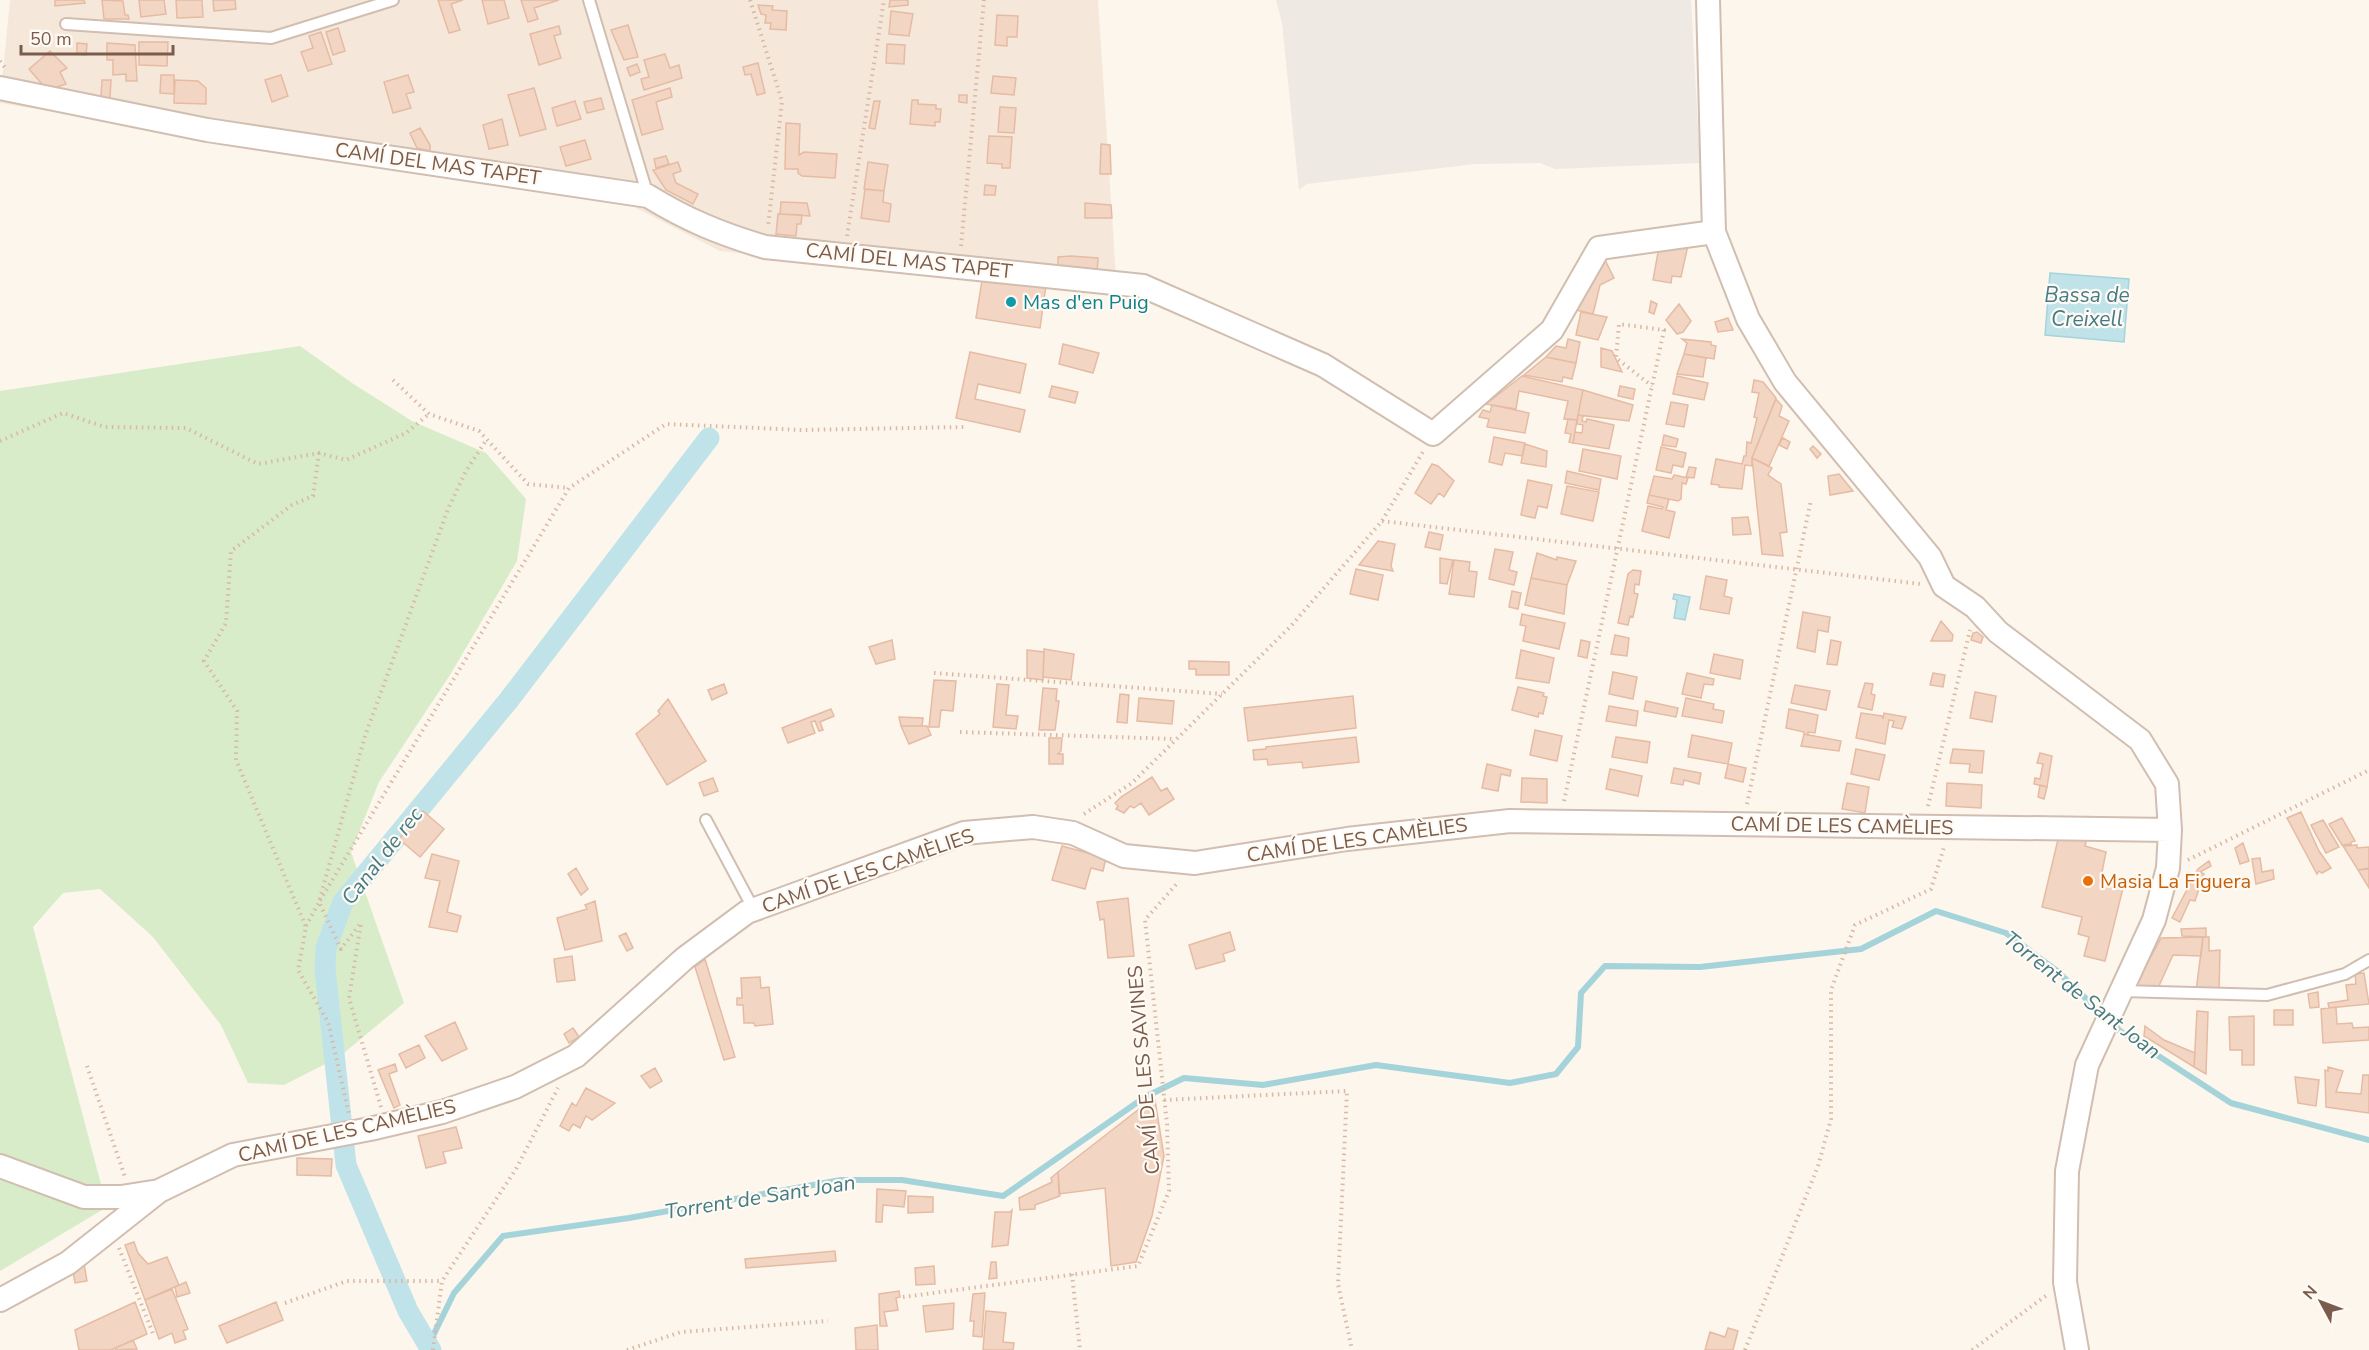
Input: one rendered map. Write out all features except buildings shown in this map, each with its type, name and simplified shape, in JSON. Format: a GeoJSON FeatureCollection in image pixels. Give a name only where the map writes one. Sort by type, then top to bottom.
{"type":"FeatureCollection","features":[{"type":"Feature","properties":{"kind":"street"},"geometry":{"type":"LineString","coordinates":[[1708,0],[1714,232],[1748,319],[1785,382],[1930,557],[1944,586],[1975,607],[1998,632],[2140,740],[2167,784],[2170,830],[2168,868],[2154,920],[2086,1065],[2067,1171],[2065,1282],[2077,1350]]}},
{"type":"Feature","properties":{"kind":"street","name":"CAMÍ DEL MAS TAPET"},"geometry":{"type":"LineString","coordinates":[[0,88],[207,130],[648,196],[688,220],[728,237],[765,247],[959,265],[1143,286],[1323,365],[1433,434]]}},
{"type":"Feature","properties":{"kind":"street"},"geometry":{"type":"LineString","coordinates":[[1433,434],[1552,330],[1599,248],[1714,232]]}},
{"type":"Feature","properties":{"kind":"street","name":"CAMÍ DE LES CAMÈLIES"},"geometry":{"type":"LineString","coordinates":[[0,1166],[84,1197],[159,1191],[233,1155],[442,1112],[515,1087],[576,1056],[685,958],[747,912],[964,833],[1033,827],[1073,833],[1124,856],[1195,862],[1347,839],[1510,821],[2170,830]]}},
{"type":"Feature","properties":{"kind":"street"},"geometry":{"type":"LineString","coordinates":[[0,1300],[68,1263],[159,1191]]}},
{"type":"Feature","properties":{"kind":"lane"},"geometry":{"type":"LineString","coordinates":[[66,24],[271,38],[393,0]]}},
{"type":"Feature","properties":{"kind":"lane"},"geometry":{"type":"LineString","coordinates":[[589,0],[648,196]]}},
{"type":"Feature","properties":{"kind":"lane"},"geometry":{"type":"LineString","coordinates":[[706,820],[754,910]]}},
{"type":"Feature","properties":{"kind":"lane"},"geometry":{"type":"LineString","coordinates":[[2121,991],[2267,995],[2345,974],[2369,960]]}},
{"type":"Feature","properties":{"kind":"path"},"geometry":{"type":"LineString","coordinates":[[750,0],[782,100],[765,247]]}},
{"type":"Feature","properties":{"kind":"path"},"geometry":{"type":"LineString","coordinates":[[842,254],[848,230],[884,0]]}},
{"type":"Feature","properties":{"kind":"path"},"geometry":{"type":"LineString","coordinates":[[959,265],[984,0]]}},
{"type":"Feature","properties":{"kind":"path"},"geometry":{"type":"LineString","coordinates":[[1559,822],[1664,330],[1619,324],[1616,358],[1652,386]]}},
{"type":"Feature","properties":{"kind":"path"},"geometry":{"type":"LineString","coordinates":[[393,380],[429,414],[479,431],[528,484],[568,488]]}},
{"type":"Feature","properties":{"kind":"path"},"geometry":{"type":"LineString","coordinates":[[0,441],[63,413],[105,427],[186,428],[258,464],[319,453],[346,460],[406,433],[429,414]]}},
{"type":"Feature","properties":{"kind":"path"},"geometry":{"type":"LineString","coordinates":[[353,1132],[328,1022],[298,970],[306,927],[568,488],[666,424],[802,430],[964,427]]}},
{"type":"Feature","properties":{"kind":"path"},"geometry":{"type":"LineString","coordinates":[[1058,831],[1132,783],[1290,627],[1382,521],[1433,434]]}},
{"type":"Feature","properties":{"kind":"path"},"geometry":{"type":"LineString","coordinates":[[387,1125],[349,998],[361,923],[340,949],[319,902],[365,736],[448,509],[466,471],[487,439]]}},
{"type":"Feature","properties":{"kind":"path"},"geometry":{"type":"LineString","coordinates":[[306,927],[236,760],[237,711],[204,661],[226,623],[231,551],[292,505],[313,496],[319,453]]}},
{"type":"Feature","properties":{"kind":"path"},"geometry":{"type":"LineString","coordinates":[[1743,825],[1811,500]]}},
{"type":"Feature","properties":{"kind":"path"},"geometry":{"type":"LineString","coordinates":[[1382,521],[1944,586]]}},
{"type":"Feature","properties":{"kind":"path"},"geometry":{"type":"LineString","coordinates":[[1923,827],[1975,607]]}},
{"type":"Feature","properties":{"kind":"path"},"geometry":{"type":"LineString","coordinates":[[934,673],[1222,694]]}},
{"type":"Feature","properties":{"kind":"path"},"geometry":{"type":"LineString","coordinates":[[960,732],[1176,739]]}},
{"type":"Feature","properties":{"kind":"path"},"geometry":{"type":"LineString","coordinates":[[2168,868],[2369,770]]}},
{"type":"Feature","properties":{"kind":"path"},"geometry":{"type":"LineString","coordinates":[[1745,1350],[1818,1166],[1831,1119],[1832,990],[1855,925],[1931,889],[1950,828]]}},
{"type":"Feature","properties":{"kind":"path","name":"CAMÍ DE LES SAVINES"},"geometry":{"type":"LineString","coordinates":[[903,1297],[1138,1266],[1169,1191],[1164,1100],[1145,920],[1195,862]]}},
{"type":"Feature","properties":{"kind":"path"},"geometry":{"type":"LineString","coordinates":[[433,1350],[442,1281],[516,1169],[576,1056]]}},
{"type":"Feature","properties":{"kind":"path"},"geometry":{"type":"LineString","coordinates":[[87,1066],[131,1195]]}},
{"type":"Feature","properties":{"kind":"path"},"geometry":{"type":"LineString","coordinates":[[1164,1100],[1347,1091],[1338,1284],[1352,1350]]}},
{"type":"Feature","properties":{"kind":"path"},"geometry":{"type":"LineString","coordinates":[[112,1230],[154,1336]]}},
{"type":"Feature","properties":{"kind":"path"},"geometry":{"type":"LineString","coordinates":[[1072,1274],[1080,1350]]}},
{"type":"Feature","properties":{"kind":"path"},"geometry":{"type":"LineString","coordinates":[[285,1304],[347,1281],[442,1281]]}},
{"type":"Feature","properties":{"kind":"path"},"geometry":{"type":"LineString","coordinates":[[1972,1350],[2065,1282]]}},
{"type":"Feature","properties":{"kind":"path"},"geometry":{"type":"LineString","coordinates":[[627,1350],[681,1332],[828,1321]]}},
{"type":"Feature","properties":{"kind":"shaded area"},"geometry":{"type":"Polygon","coordinates":[[[10,0],[1098,0],[1117,293],[720,251],[634,207],[0,103],[10,0]]]}},
{"type":"Feature","properties":{"kind":"shaded area"},"geometry":{"type":"Polygon","coordinates":[[[1276,0],[1691,0],[1700,163],[1555,169],[1540,163],[1475,164],[1307,184],[1299,190],[1282,23],[1276,0]]]}},
{"type":"Feature","properties":{"kind":"green space"},"geometry":{"type":"Polygon","coordinates":[[[300,346],[352,383],[412,421],[486,453],[526,499],[517,561],[450,675],[379,782],[351,852],[404,1003],[339,1057],[284,1085],[248,1083],[221,1025],[153,937],[100,889],[63,893],[33,927],[107,1207],[0,1271],[0,391],[300,346]]]}},
{"type":"Feature","properties":{"kind":"water","name":"Bassa de Creixell"},"geometry":{"type":"Polygon","coordinates":[[[2050,273],[2129,279],[2124,342],[2045,335],[2050,273]]]}},
{"type":"Feature","properties":{"kind":"water"},"geometry":{"type":"Polygon","coordinates":[[[1674,594],[1690,597],[1685,620],[1674,618],[1677,600],[1673,599],[1674,594]]]}},
{"type":"Feature","properties":{"kind":"waterway","name":"Canal de rec"},"geometry":{"type":"LineString","coordinates":[[431,1350],[408,1311],[346,1165],[325,969],[326,948],[343,902],[508,701],[709,438]]}},
{"type":"Feature","properties":{"kind":"waterway","name":"Torrent de Sant Joan"},"geometry":{"type":"LineString","coordinates":[[426,1350],[454,1293],[503,1236],[629,1218],[841,1180],[902,1180],[1003,1196],[1145,1097],[1184,1078],[1263,1085],[1376,1065],[1510,1083],[1556,1074],[1578,1047],[1581,993],[1605,966],[1700,967],[1861,949],[1936,911],[2006,933],[2057,971],[2120,1031],[2231,1103],[2369,1140]]}},
{"type":"Feature","properties":{"kind":"place","name":"Mas d'en Puig"},"geometry":{"type":"Point","coordinates":[1011,302]}},
{"type":"Feature","properties":{"kind":"place","name":"Masia La Figuera"},"geometry":{"type":"Point","coordinates":[2088,881]}}]}
